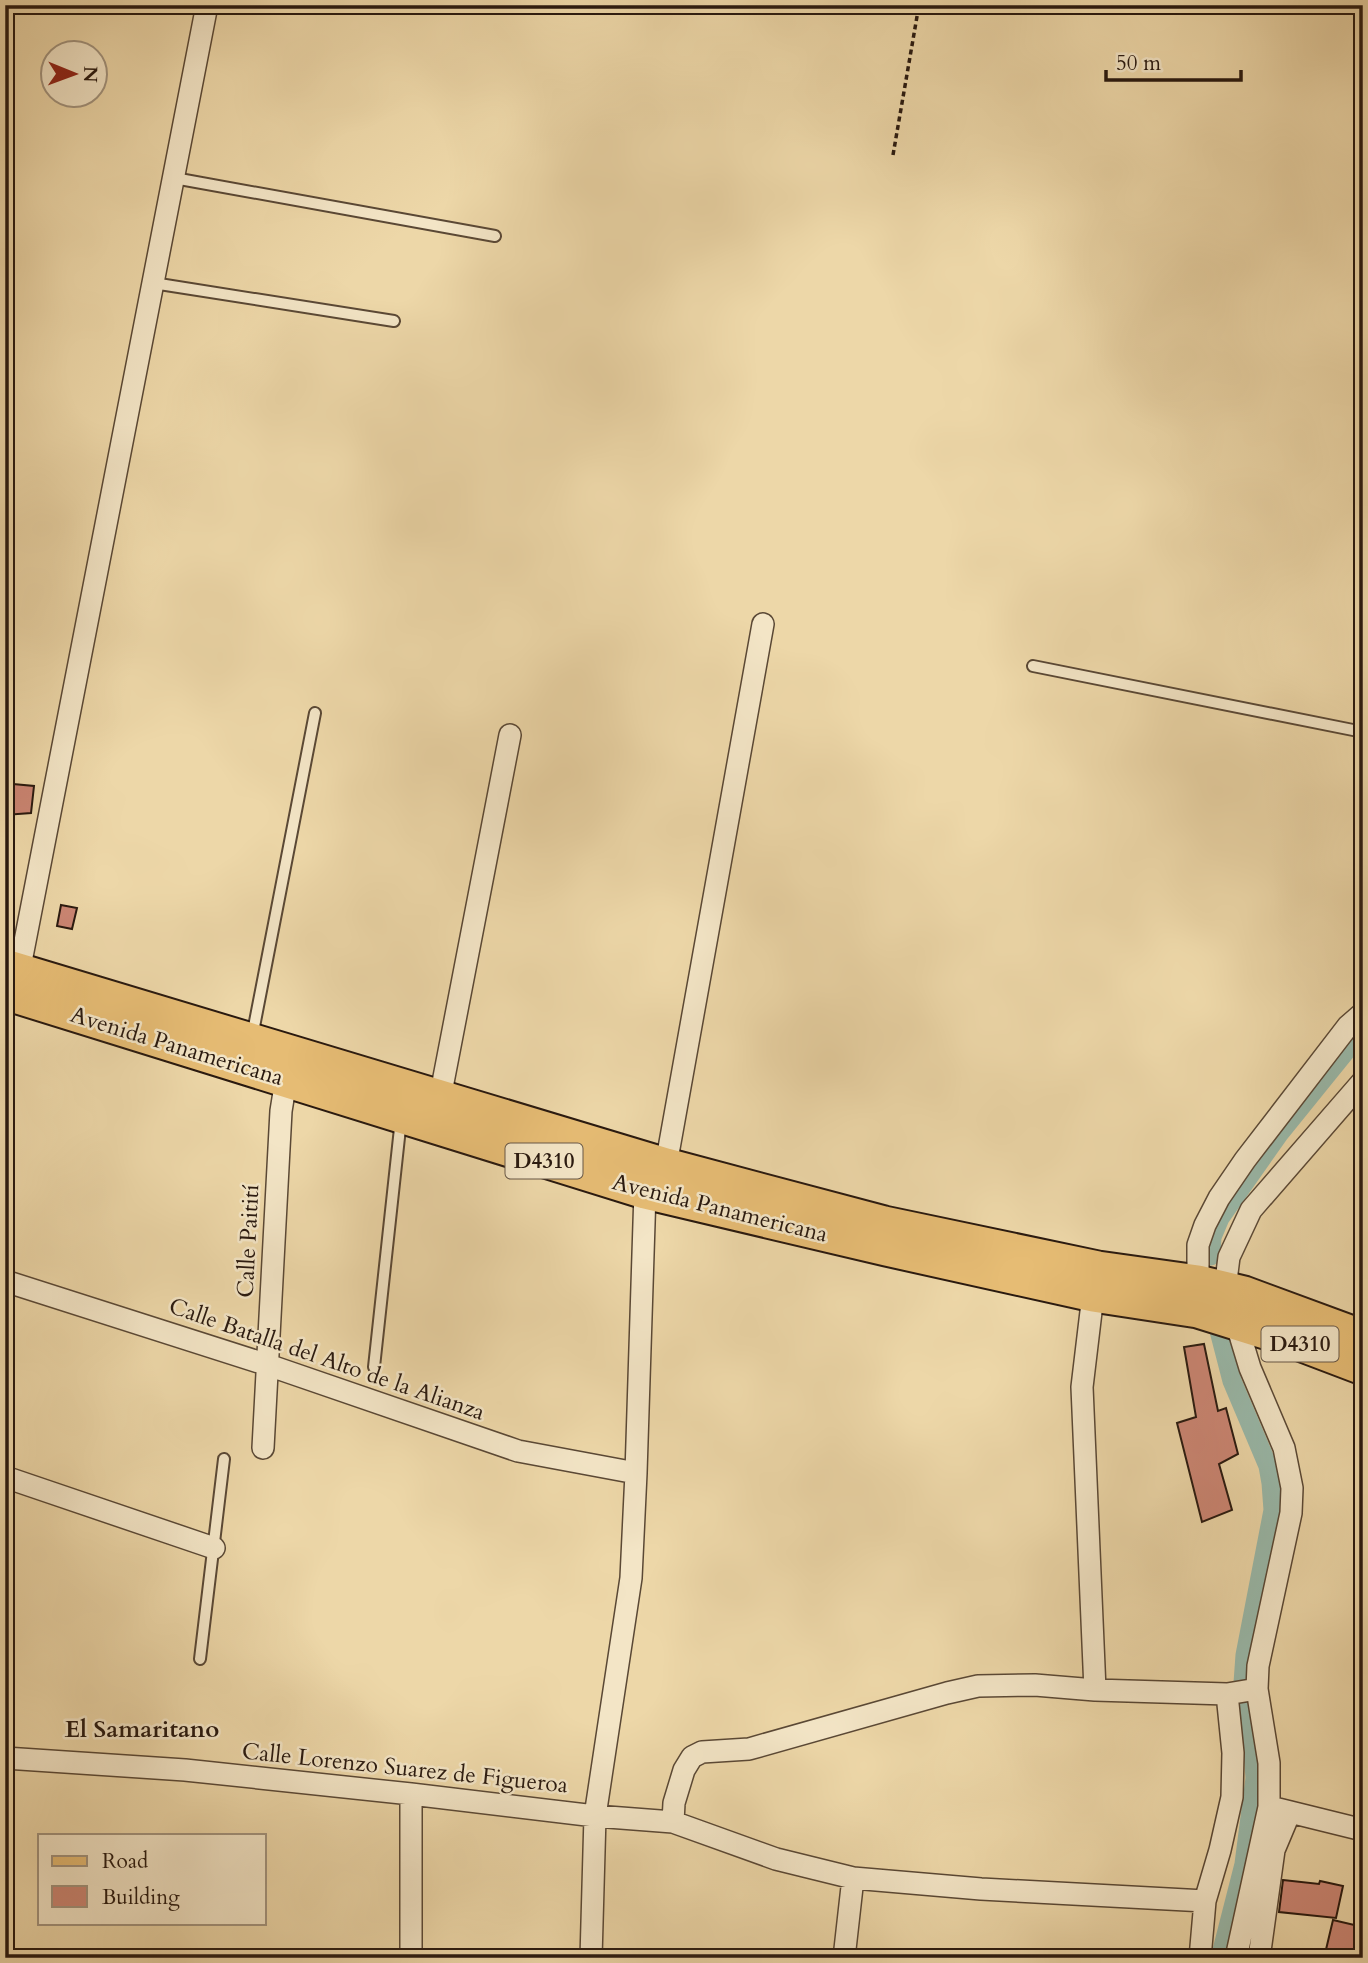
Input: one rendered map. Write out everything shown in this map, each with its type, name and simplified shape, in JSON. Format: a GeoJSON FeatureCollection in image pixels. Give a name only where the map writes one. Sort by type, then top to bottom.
{"type":"FeatureCollection","features":[{"type":"Feature","properties":{"kind":"main road","name":"Avenida Panamericana"},"geometry":{"type":"LineString","coordinates":[[10,977],[251,1040],[666,1165],[884,1223],[1098,1268],[1363,1337]]}},
{"type":"Feature","properties":{"kind":"main road","name":"Avenida Panamericana"},"geometry":{"type":"LineString","coordinates":[[10,977],[286,1080],[645,1192],[1093,1295],[1220,1300],[1284,1338],[1363,1368]]}},
{"type":"Feature","properties":{"kind":"street"},"geometry":{"type":"LineString","coordinates":[[10,977],[153,283],[207,5]]}},
{"type":"Feature","properties":{"kind":"street"},"geometry":{"type":"LineString","coordinates":[[666,1165],[763,624]]}},
{"type":"Feature","properties":{"kind":"street"},"geometry":{"type":"LineString","coordinates":[[440,1098],[510,735]]}},
{"type":"Feature","properties":{"kind":"street"},"geometry":{"type":"LineString","coordinates":[[1236,1958],[1269,1807],[1269,1763],[1255,1689],[1291,1513],[1292,1488],[1283,1448],[1198,1245],[1219,1198],[1245,1160],[1341,1036],[1363,1013]]}},
{"type":"Feature","properties":{"kind":"street","name":"Calle Paitití"},"geometry":{"type":"LineString","coordinates":[[263,1448],[281,1125],[286,1080]]}},
{"type":"Feature","properties":{"kind":"street"},"geometry":{"type":"LineString","coordinates":[[1220,1300],[1229,1257],[1251,1210],[1363,1081]]}},
{"type":"Feature","properties":{"kind":"street"},"geometry":{"type":"LineString","coordinates":[[591,1958],[595,1815],[631,1578],[645,1192]]}},
{"type":"Feature","properties":{"kind":"street","name":"Calle Batalla del Alto de la Alianza"},"geometry":{"type":"LineString","coordinates":[[5,1282],[268,1365],[518,1451],[636,1473]]}},
{"type":"Feature","properties":{"kind":"street"},"geometry":{"type":"LineString","coordinates":[[1093,1295],[1082,1387],[1095,1690]]}},
{"type":"Feature","properties":{"kind":"street"},"geometry":{"type":"LineString","coordinates":[[5,1477],[214,1548]]}},
{"type":"Feature","properties":{"kind":"street"},"geometry":{"type":"LineString","coordinates":[[673,1822],[674,1803],[684,1770],[692,1757],[702,1752],[749,1749],[947,1693],[978,1686],[1035,1685],[1095,1690],[1229,1693],[1255,1689]]}},
{"type":"Feature","properties":{"kind":"street"},"geometry":{"type":"LineString","coordinates":[[1200,1958],[1205,1901],[1232,1797],[1233,1753],[1229,1693]]}},
{"type":"Feature","properties":{"kind":"street","name":"Calle Lorenzo Suarez de Figueroa"},"geometry":{"type":"LineString","coordinates":[[5,1758],[185,1770],[673,1822],[776,1858],[853,1878],[981,1889],[1205,1901]]}},
{"type":"Feature","properties":{"kind":"street"},"geometry":{"type":"LineString","coordinates":[[411,1794],[411,1958]]}},
{"type":"Feature","properties":{"kind":"street"},"geometry":{"type":"LineString","coordinates":[[1269,1807],[1363,1830]]}},
{"type":"Feature","properties":{"kind":"street"},"geometry":{"type":"LineString","coordinates":[[1259,1958],[1274,1850],[1290,1812]]}},
{"type":"Feature","properties":{"kind":"street"},"geometry":{"type":"LineString","coordinates":[[844,1958],[853,1878]]}},
{"type":"Feature","properties":{"kind":"lane"},"geometry":{"type":"LineString","coordinates":[[174,178],[495,236]]}},
{"type":"Feature","properties":{"kind":"lane"},"geometry":{"type":"LineString","coordinates":[[153,283],[394,321]]}},
{"type":"Feature","properties":{"kind":"lane"},"geometry":{"type":"LineString","coordinates":[[1033,666],[1363,732]]}},
{"type":"Feature","properties":{"kind":"lane"},"geometry":{"type":"LineString","coordinates":[[251,1040],[314,713]]}},
{"type":"Feature","properties":{"kind":"lane"},"geometry":{"type":"LineString","coordinates":[[374,1367],[401,1116]]}},
{"type":"Feature","properties":{"kind":"lane"},"geometry":{"type":"LineString","coordinates":[[200,1659],[224,1459]]}},
{"type":"Feature","properties":{"kind":"path"},"geometry":{"type":"LineString","coordinates":[[893,155],[919,5]]}},
{"type":"Feature","properties":{"kind":"building"},"geometry":{"type":"Polygon","coordinates":[[[13,784],[34,786],[31,813],[5,815],[5,788],[12,788],[13,784]]]}},
{"type":"Feature","properties":{"kind":"building"},"geometry":{"type":"Polygon","coordinates":[[[61,905],[77,908],[72,929],[57,926],[61,905]]]}},
{"type":"Feature","properties":{"kind":"building"},"geometry":{"type":"Polygon","coordinates":[[[1204,1344],[1218,1411],[1226,1408],[1238,1454],[1219,1464],[1232,1510],[1202,1522],[1177,1423],[1196,1417],[1184,1347],[1204,1344]]]}},
{"type":"Feature","properties":{"kind":"building"},"geometry":{"type":"Polygon","coordinates":[[[1283,1880],[1319,1884],[1320,1881],[1343,1886],[1336,1918],[1279,1912],[1283,1880]]]}},
{"type":"Feature","properties":{"kind":"building"},"geometry":{"type":"Polygon","coordinates":[[[1333,1920],[1363,1927],[1363,1958],[1324,1958],[1333,1920]]]}},
{"type":"Feature","properties":{"kind":"waterway"},"geometry":{"type":"LineString","coordinates":[[1211,1256],[1212,1237],[1220,1218],[1279,1134],[1363,1030]]}},
{"type":"Feature","properties":{"kind":"waterway"},"geometry":{"type":"LineString","coordinates":[[1217,1323],[1232,1381],[1268,1466],[1273,1510],[1245,1655],[1242,1697],[1255,1778],[1244,1864],[1220,1958]]}},
{"type":"Feature","properties":{"kind":"district","name":"El Samaritano"},"geometry":{"type":"Point","coordinates":[142,1729]}}]}
